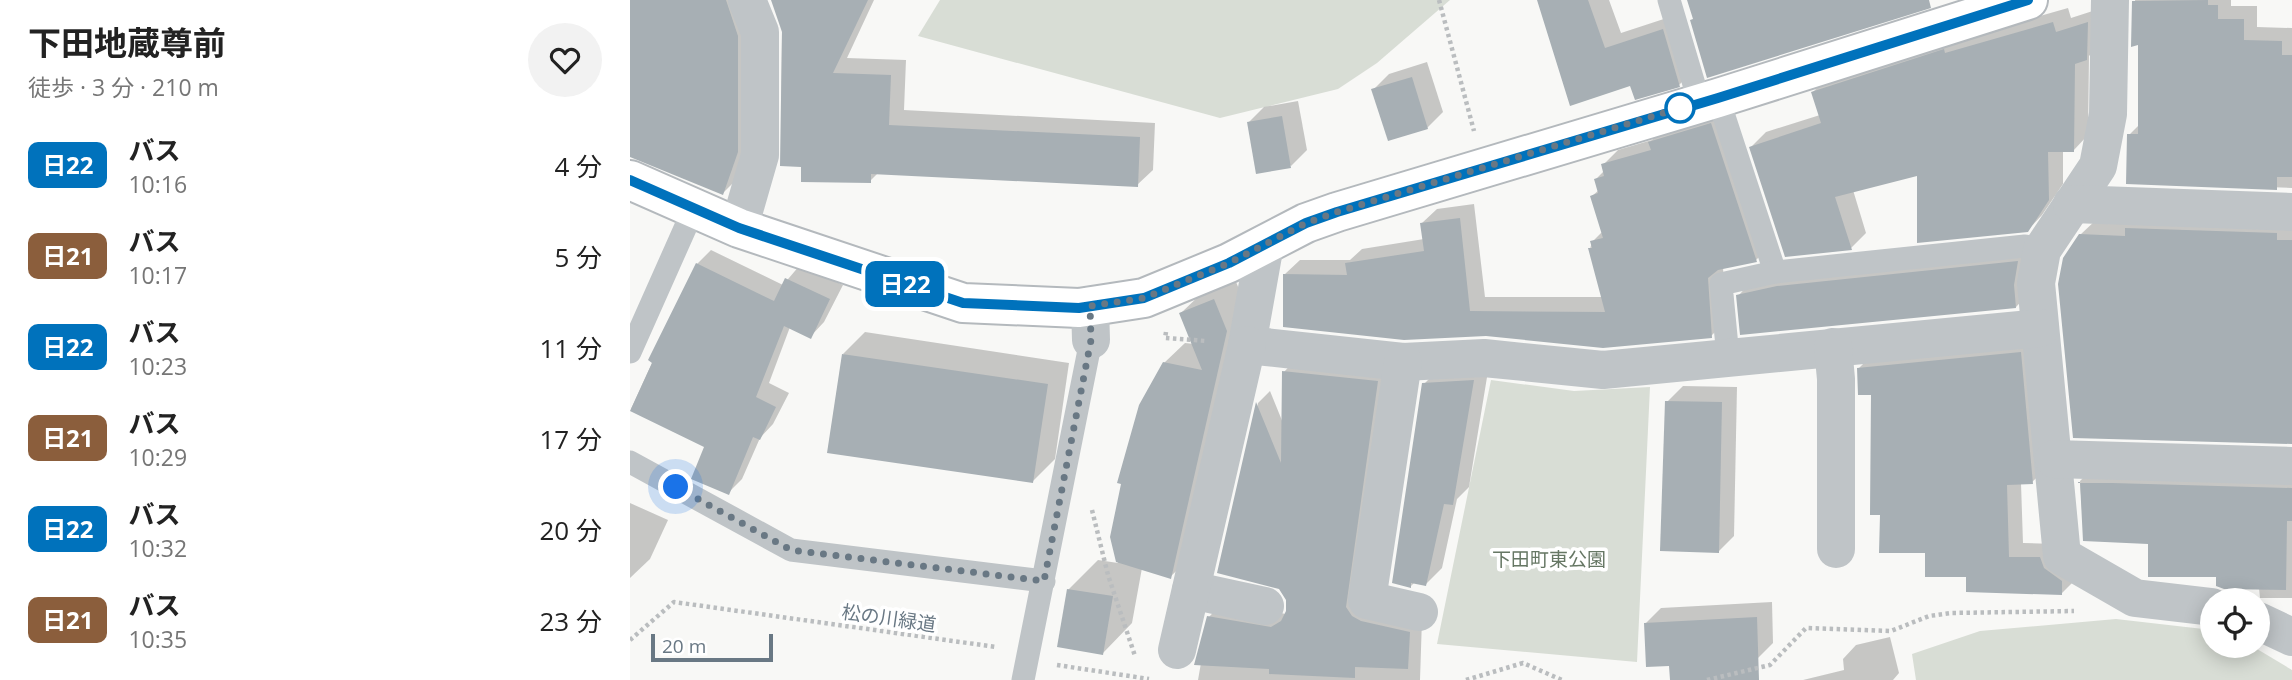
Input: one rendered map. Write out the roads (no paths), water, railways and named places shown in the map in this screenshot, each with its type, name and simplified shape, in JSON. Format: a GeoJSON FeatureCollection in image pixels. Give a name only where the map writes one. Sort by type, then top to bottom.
{"type":"FeatureCollection","features":[{"type":"Feature","properties":{"kind":"street"},"geometry":{"type":"LineString","coordinates":[[739,228],[760,155],[760,32],[747,0]]}},
{"type":"Feature","properties":{"kind":"street"},"geometry":{"type":"LineString","coordinates":[[634,190],[695,206],[739,228],[963,303],[1091,323],[1337,212],[2028,0]]}},
{"type":"Feature","properties":{"kind":"street"},"geometry":{"type":"LineString","coordinates":[[2110,0],[2108,114],[2098,166],[2042,250],[2036,283],[2062,556],[2135,598],[2200,606]]}},
{"type":"Feature","properties":{"kind":"street"},"geometry":{"type":"LineString","coordinates":[[2072,204],[2292,212]]}},
{"type":"Feature","properties":{"kind":"street"},"geometry":{"type":"LineString","coordinates":[[1158,669],[1191,590],[1247,345],[1265,244]]}},
{"type":"Feature","properties":{"kind":"street"},"geometry":{"type":"LineString","coordinates":[[1247,345],[1403,362],[1483,358],[1603,370],[2040,328]]}},
{"type":"Feature","properties":{"kind":"street"},"geometry":{"type":"LineString","coordinates":[[1833,347],[1836,379],[1836,549]]}},
{"type":"Feature","properties":{"kind":"street"},"geometry":{"type":"LineString","coordinates":[[1403,362],[1367,600],[1419,612]]}},
{"type":"Feature","properties":{"kind":"street"},"geometry":{"type":"LineString","coordinates":[[2054,459],[2292,466]]}},
{"type":"Feature","properties":{"kind":"street"},"geometry":{"type":"LineString","coordinates":[[1191,590],[1265,606]]}},
{"type":"Feature","properties":{"kind":"street"},"geometry":{"type":"LineString","coordinates":[[2270,627],[2292,637]]}},
{"type":"Feature","properties":{"kind":"lane"},"geometry":{"type":"LineString","coordinates":[[1669,0],[1775,272]]}},
{"type":"Feature","properties":{"kind":"lane"},"geometry":{"type":"LineString","coordinates":[[630,352],[695,206]]}},
{"type":"Feature","properties":{"kind":"lane"},"geometry":{"type":"LineString","coordinates":[[1728,357],[1721,284],[1775,272],[2025,246],[2042,250]]}},
{"type":"Feature","properties":{"kind":"lane"},"geometry":{"type":"LineString","coordinates":[[1026,670],[1091,323]]}},
{"type":"Feature","properties":{"kind":"lane"},"geometry":{"type":"LineString","coordinates":[[630,462],[791,550],[1044,581]]}},
{"type":"Feature","properties":{"kind":"park label","name":"下田町東公園"},"geometry":{"type":"Point","coordinates":[1549,559]}}]}
